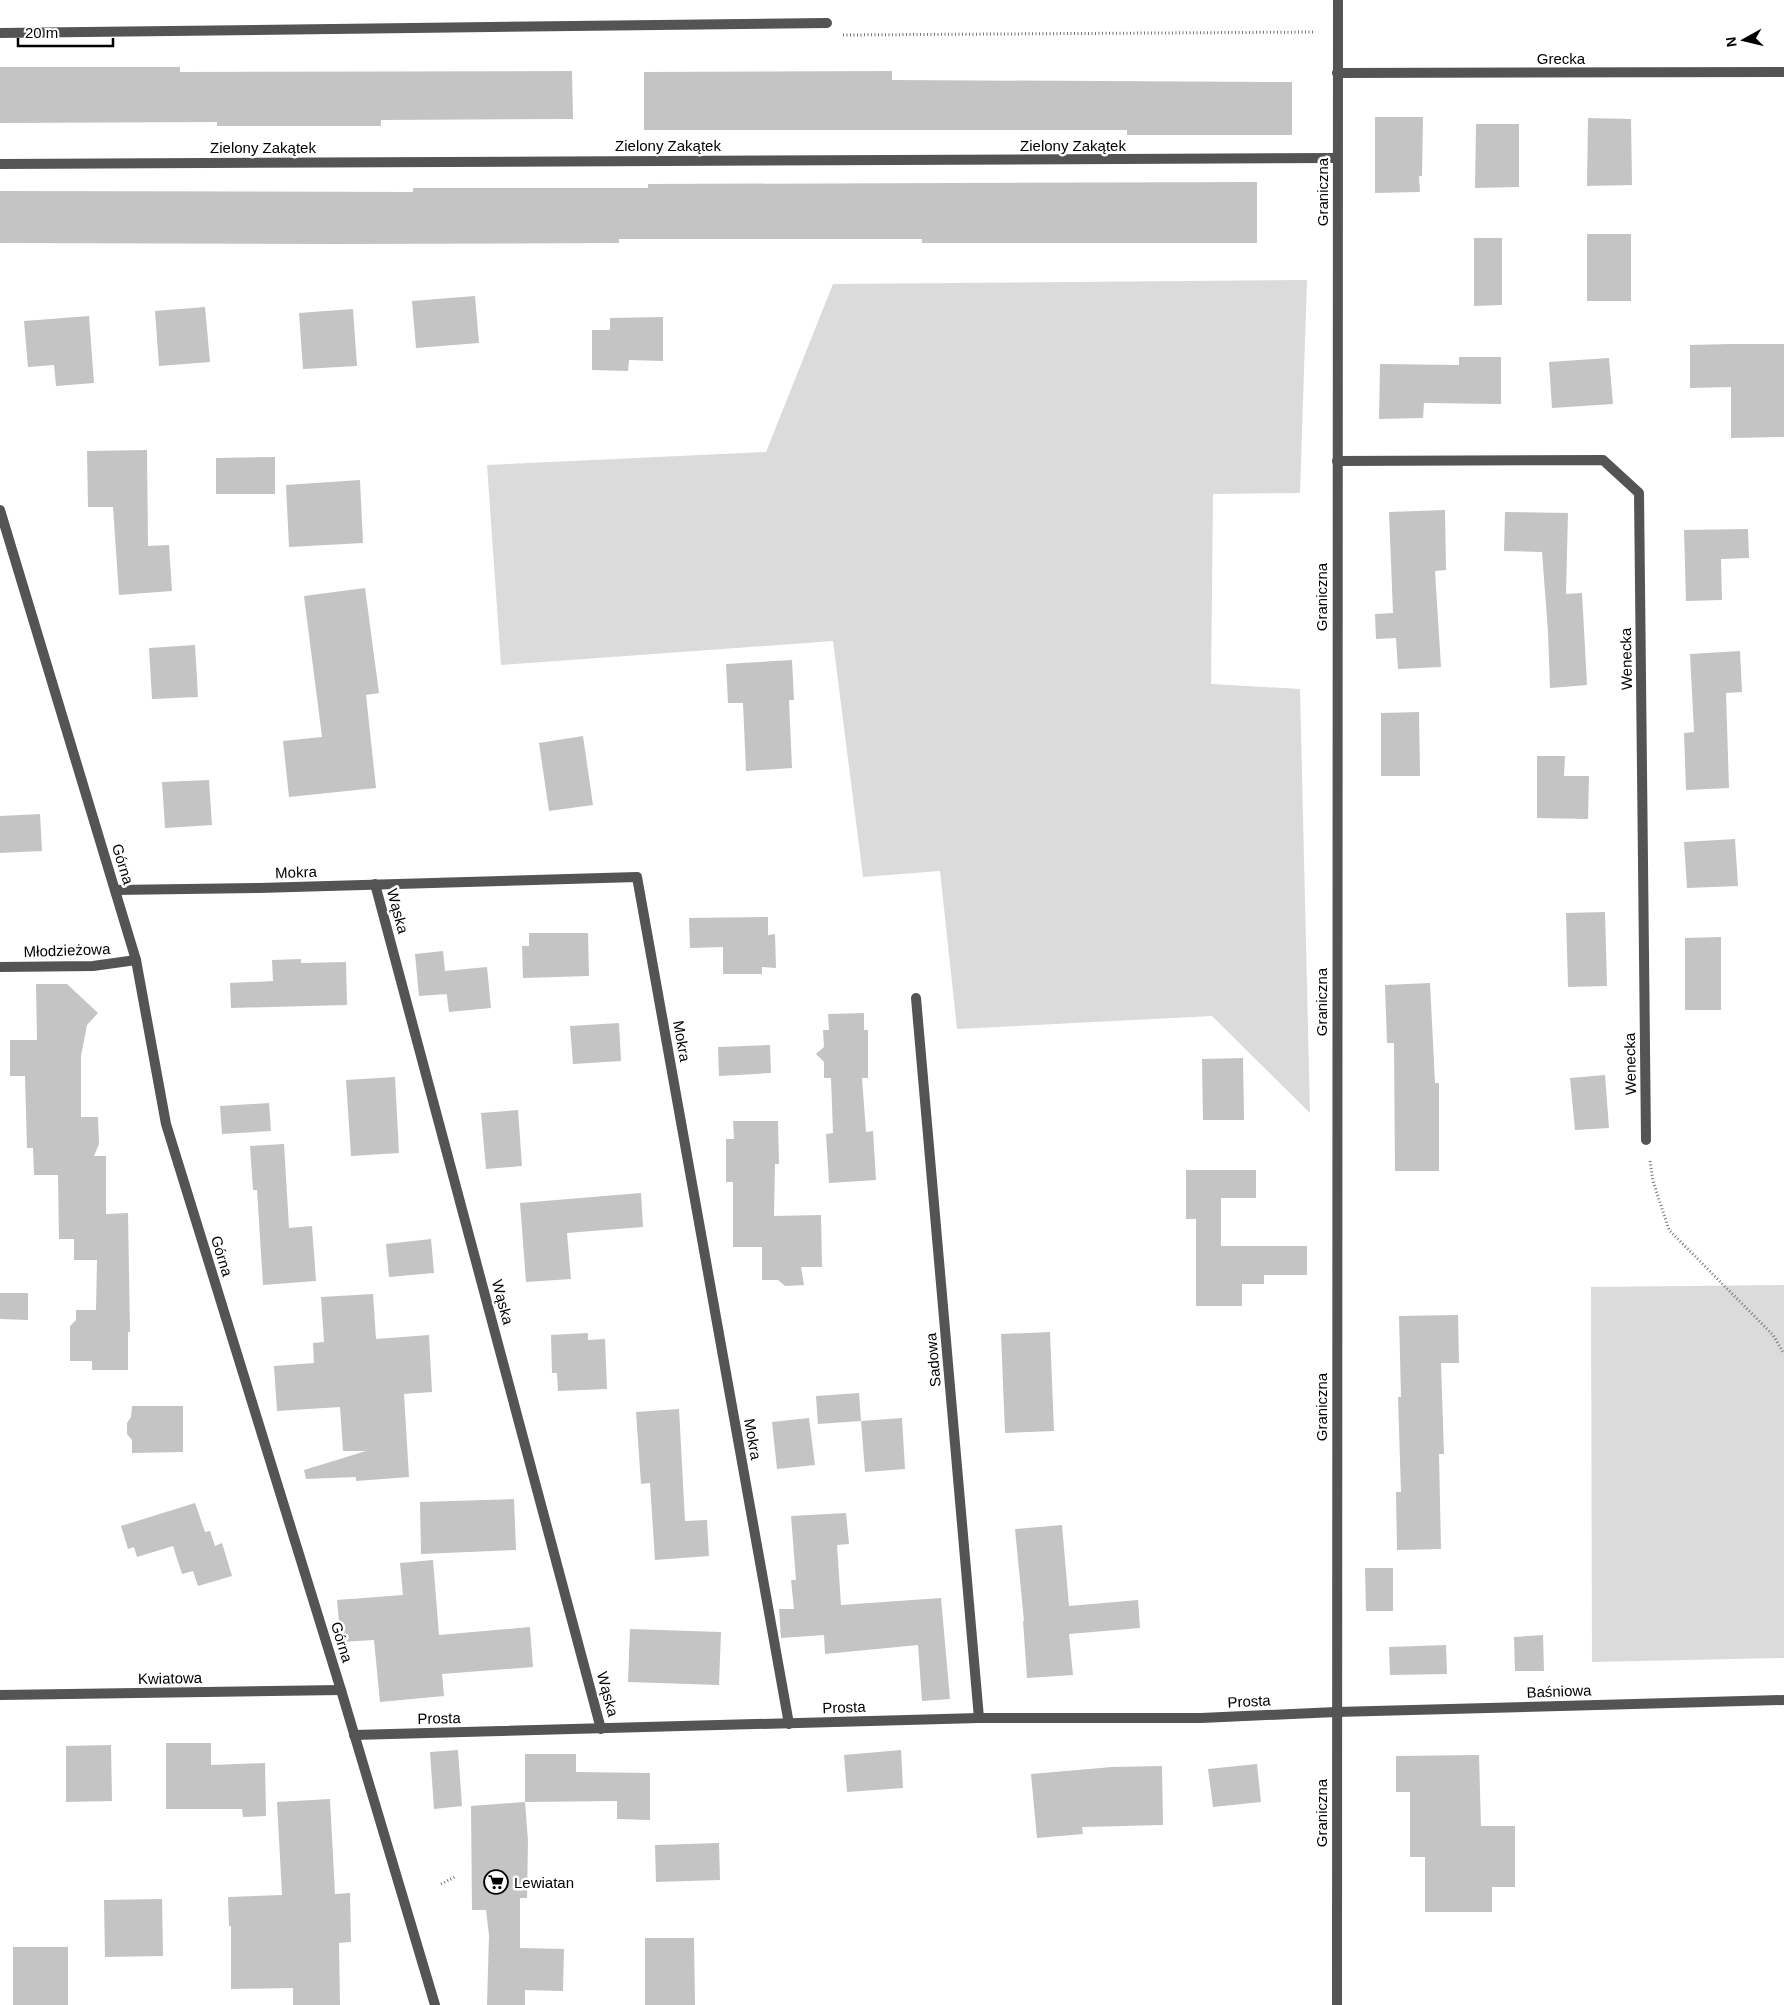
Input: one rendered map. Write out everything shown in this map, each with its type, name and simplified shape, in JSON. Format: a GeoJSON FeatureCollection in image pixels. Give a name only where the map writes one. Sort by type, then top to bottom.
{"type":"FeatureCollection","features":[{"type":"Feature","properties":{"kind":"street","name":"Graniczna"},"geometry":{"type":"LineString","coordinates":[[1337,2005],[1336,461],[1338,0]]}},
{"type":"Feature","properties":{"kind":"street"},"geometry":{"type":"LineString","coordinates":[[0,33],[827,24]]}},
{"type":"Feature","properties":{"kind":"street","name":"Grecka"},"geometry":{"type":"LineString","coordinates":[[1337,73],[1784,72]]}},
{"type":"Feature","properties":{"kind":"street","name":"Zielony Zakątek"},"geometry":{"type":"LineString","coordinates":[[0,164],[1337,158]]}},
{"type":"Feature","properties":{"kind":"street","name":"Wenecka"},"geometry":{"type":"LineString","coordinates":[[1336,461],[1603,460],[1639,493],[1646,1140]]}},
{"type":"Feature","properties":{"kind":"street","name":"Górna"},"geometry":{"type":"LineString","coordinates":[[0,510],[5,543],[116,890],[136,960],[166,1124],[341,1690],[435,2005]]}},
{"type":"Feature","properties":{"kind":"street","name":"Mokra"},"geometry":{"type":"LineString","coordinates":[[116,890],[259,888],[637,876],[788,1724]]}},
{"type":"Feature","properties":{"kind":"street","name":"Wąska"},"geometry":{"type":"LineString","coordinates":[[375,884],[602,1729]]}},
{"type":"Feature","properties":{"kind":"street","name":"Młodzieżowa"},"geometry":{"type":"LineString","coordinates":[[0,967],[93,966],[136,960]]}},
{"type":"Feature","properties":{"kind":"street","name":"Sadowa"},"geometry":{"type":"LineString","coordinates":[[916,998],[979,1718]]}},
{"type":"Feature","properties":{"kind":"street","name":"Kwiatowa"},"geometry":{"type":"LineString","coordinates":[[0,1695],[341,1690]]}},
{"type":"Feature","properties":{"kind":"street","name":"Baśniowa"},"geometry":{"type":"LineString","coordinates":[[1336,1712],[1784,1700]]}},
{"type":"Feature","properties":{"kind":"street","name":"Prosta"},"geometry":{"type":"LineString","coordinates":[[354,1734],[979,1718],[1200,1718],[1336,1712]]}},
{"type":"Feature","properties":{"kind":"path"},"geometry":{"type":"LineString","coordinates":[[827,24],[838,35],[1313,32]]}},
{"type":"Feature","properties":{"kind":"path"},"geometry":{"type":"LineString","coordinates":[[1646,1140],[1653,1181],[1669,1230],[1773,1334],[1784,1352]]}},
{"type":"Feature","properties":{"kind":"path"},"geometry":{"type":"LineString","coordinates":[[441,1884],[455,1877]]}},
{"type":"Feature","properties":{"kind":"shaded area"},"geometry":{"type":"Polygon","coordinates":[[[1307,280],[1300,493],[1213,494],[1211,684],[1300,689],[1310,1113],[1212,1016],[957,1029],[940,871],[863,877],[833,641],[501,665],[487,465],[766,452],[833,284],[1307,280]]]}},
{"type":"Feature","properties":{"kind":"shaded area"},"geometry":{"type":"Polygon","coordinates":[[[1784,1285],[1784,1658],[1592,1662],[1591,1287],[1784,1285]]]}},
{"type":"Feature","properties":{"kind":"building"},"geometry":{"type":"Polygon","coordinates":[[[0,67],[180,67],[180,72],[572,71],[573,119],[381,120],[381,126],[217,126],[217,122],[0,123],[0,67]]]}},
{"type":"Feature","properties":{"kind":"building"},"geometry":{"type":"Polygon","coordinates":[[[892,71],[892,80],[1292,82],[1292,135],[1127,135],[1127,130],[644,130],[644,72],[892,71]]]}},
{"type":"Feature","properties":{"kind":"building"},"geometry":{"type":"Polygon","coordinates":[[[1375,117],[1423,117],[1422,176],[1419,176],[1420,192],[1375,193],[1375,117]]]}},
{"type":"Feature","properties":{"kind":"building"},"geometry":{"type":"Polygon","coordinates":[[[1588,118],[1631,119],[1632,185],[1587,186],[1588,118]]]}},
{"type":"Feature","properties":{"kind":"building"},"geometry":{"type":"Polygon","coordinates":[[[1476,124],[1519,124],[1519,187],[1475,188],[1476,124]]]}},
{"type":"Feature","properties":{"kind":"building"},"geometry":{"type":"Polygon","coordinates":[[[1257,182],[1257,243],[922,243],[922,239],[619,239],[619,243],[0,243],[0,191],[413,192],[413,188],[648,188],[648,184],[1257,182]]]}},
{"type":"Feature","properties":{"kind":"building"},"geometry":{"type":"Polygon","coordinates":[[[1587,234],[1631,234],[1631,301],[1587,301],[1587,234]]]}},
{"type":"Feature","properties":{"kind":"building"},"geometry":{"type":"Polygon","coordinates":[[[1474,238],[1502,238],[1502,305],[1474,306],[1474,238]]]}},
{"type":"Feature","properties":{"kind":"building"},"geometry":{"type":"Polygon","coordinates":[[[475,296],[479,343],[416,348],[412,301],[475,296]]]}},
{"type":"Feature","properties":{"kind":"building"},"geometry":{"type":"Polygon","coordinates":[[[205,307],[210,362],[159,366],[155,311],[205,307]]]}},
{"type":"Feature","properties":{"kind":"building"},"geometry":{"type":"Polygon","coordinates":[[[353,309],[357,366],[303,369],[299,313],[353,309]]]}},
{"type":"Feature","properties":{"kind":"building"},"geometry":{"type":"Polygon","coordinates":[[[89,316],[94,383],[56,386],[54,365],[28,367],[24,321],[89,316]]]}},
{"type":"Feature","properties":{"kind":"building"},"geometry":{"type":"Polygon","coordinates":[[[663,317],[663,361],[629,360],[628,371],[592,370],[592,330],[610,330],[610,318],[663,317]]]}},
{"type":"Feature","properties":{"kind":"building"},"geometry":{"type":"Polygon","coordinates":[[[1784,344],[1784,437],[1731,438],[1731,387],[1690,388],[1690,345],[1784,344]]]}},
{"type":"Feature","properties":{"kind":"building"},"geometry":{"type":"Polygon","coordinates":[[[1459,357],[1501,357],[1501,404],[1424,403],[1423,418],[1379,419],[1380,364],[1459,365],[1459,357]]]}},
{"type":"Feature","properties":{"kind":"building"},"geometry":{"type":"Polygon","coordinates":[[[1609,358],[1613,404],[1552,408],[1549,362],[1609,358]]]}},
{"type":"Feature","properties":{"kind":"building"},"geometry":{"type":"Polygon","coordinates":[[[147,450],[148,546],[169,545],[172,591],[119,595],[113,507],[88,507],[87,451],[147,450]]]}},
{"type":"Feature","properties":{"kind":"building"},"geometry":{"type":"Polygon","coordinates":[[[275,457],[275,494],[216,494],[216,458],[275,457]]]}},
{"type":"Feature","properties":{"kind":"building"},"geometry":{"type":"Polygon","coordinates":[[[360,480],[363,543],[289,547],[286,485],[360,480]]]}},
{"type":"Feature","properties":{"kind":"building"},"geometry":{"type":"Polygon","coordinates":[[[1445,510],[1446,570],[1435,571],[1441,667],[1398,669],[1396,638],[1376,639],[1375,614],[1393,613],[1389,512],[1445,510]]]}},
{"type":"Feature","properties":{"kind":"building"},"geometry":{"type":"Polygon","coordinates":[[[1505,512],[1568,513],[1566,594],[1582,593],[1587,685],[1550,688],[1542,552],[1504,551],[1505,512]]]}},
{"type":"Feature","properties":{"kind":"building"},"geometry":{"type":"Polygon","coordinates":[[[1748,529],[1749,558],[1721,559],[1722,600],[1686,601],[1684,530],[1748,529]]]}},
{"type":"Feature","properties":{"kind":"building"},"geometry":{"type":"Polygon","coordinates":[[[365,588],[379,693],[366,695],[376,788],[289,797],[283,741],[322,737],[304,596],[365,588]]]}},
{"type":"Feature","properties":{"kind":"building"},"geometry":{"type":"Polygon","coordinates":[[[195,645],[198,697],[152,699],[149,648],[195,645]]]}},
{"type":"Feature","properties":{"kind":"building"},"geometry":{"type":"Polygon","coordinates":[[[1740,651],[1742,692],[1726,693],[1729,788],[1686,790],[1684,733],[1694,732],[1690,654],[1740,651]]]}},
{"type":"Feature","properties":{"kind":"building"},"geometry":{"type":"Polygon","coordinates":[[[792,660],[794,700],[789,700],[792,768],[746,771],[743,703],[728,703],[726,664],[792,660]]]}},
{"type":"Feature","properties":{"kind":"building"},"geometry":{"type":"Polygon","coordinates":[[[1419,712],[1420,776],[1381,776],[1381,713],[1419,712]]]}},
{"type":"Feature","properties":{"kind":"building"},"geometry":{"type":"Polygon","coordinates":[[[583,736],[593,805],[549,811],[539,743],[583,736]]]}},
{"type":"Feature","properties":{"kind":"building"},"geometry":{"type":"Polygon","coordinates":[[[1537,756],[1565,756],[1564,776],[1589,776],[1588,819],[1537,818],[1537,756]]]}},
{"type":"Feature","properties":{"kind":"building"},"geometry":{"type":"Polygon","coordinates":[[[209,780],[212,825],[165,828],[162,782],[209,780]]]}},
{"type":"Feature","properties":{"kind":"building"},"geometry":{"type":"Polygon","coordinates":[[[40,814],[42,851],[0,853],[0,816],[40,814]]]}},
{"type":"Feature","properties":{"kind":"building"},"geometry":{"type":"Polygon","coordinates":[[[1735,839],[1738,886],[1687,888],[1684,842],[1735,839]]]}},
{"type":"Feature","properties":{"kind":"building"},"geometry":{"type":"Polygon","coordinates":[[[1605,912],[1607,986],[1568,987],[1566,913],[1605,912]]]}},
{"type":"Feature","properties":{"kind":"building"},"geometry":{"type":"Polygon","coordinates":[[[768,917],[768,935],[775,934],[776,968],[762,967],[762,974],[723,974],[723,947],[690,948],[689,918],[768,917]]]}},
{"type":"Feature","properties":{"kind":"building"},"geometry":{"type":"Polygon","coordinates":[[[529,933],[588,933],[589,976],[523,978],[522,946],[529,946],[529,933]]]}},
{"type":"Feature","properties":{"kind":"building"},"geometry":{"type":"Polygon","coordinates":[[[1721,937],[1721,1010],[1685,1010],[1685,938],[1721,937]]]}},
{"type":"Feature","properties":{"kind":"building"},"geometry":{"type":"Polygon","coordinates":[[[443,951],[445,971],[487,967],[491,1008],[449,1012],[447,994],[419,996],[415,954],[443,951]]]}},
{"type":"Feature","properties":{"kind":"building"},"geometry":{"type":"Polygon","coordinates":[[[301,959],[301,963],[346,962],[347,1005],[231,1008],[230,983],[273,981],[272,960],[301,959]]]}},
{"type":"Feature","properties":{"kind":"building"},"geometry":{"type":"Polygon","coordinates":[[[1430,983],[1435,1083],[1439,1083],[1439,1171],[1395,1171],[1394,1043],[1387,1043],[1385,985],[1430,983]]]}},
{"type":"Feature","properties":{"kind":"building"},"geometry":{"type":"Polygon","coordinates":[[[36,984],[67,984],[98,1013],[87,1025],[81,1056],[81,1117],[98,1117],[99,1144],[94,1156],[106,1156],[106,1214],[128,1213],[130,1332],[128,1332],[128,1370],[92,1370],[92,1361],[70,1361],[70,1326],[76,1320],[76,1310],[96,1310],[97,1260],[74,1260],[74,1239],[59,1239],[58,1175],[34,1175],[33,1148],[27,1148],[25,1076],[10,1076],[10,1040],[37,1040],[36,984]]]}},
{"type":"Feature","properties":{"kind":"building"},"geometry":{"type":"Polygon","coordinates":[[[864,1013],[864,1030],[868,1030],[868,1078],[862,1078],[866,1132],[873,1131],[876,1180],[829,1183],[826,1134],[833,1133],[831,1078],[824,1078],[824,1062],[816,1054],[824,1047],[823,1030],[829,1030],[828,1014],[864,1013]]]}},
{"type":"Feature","properties":{"kind":"building"},"geometry":{"type":"Polygon","coordinates":[[[619,1023],[621,1061],[573,1064],[570,1026],[619,1023]]]}},
{"type":"Feature","properties":{"kind":"building"},"geometry":{"type":"Polygon","coordinates":[[[770,1045],[771,1073],[719,1076],[718,1047],[770,1045]]]}},
{"type":"Feature","properties":{"kind":"building"},"geometry":{"type":"Polygon","coordinates":[[[1243,1058],[1244,1120],[1203,1120],[1202,1059],[1243,1058]]]}},
{"type":"Feature","properties":{"kind":"building"},"geometry":{"type":"Polygon","coordinates":[[[1605,1075],[1609,1128],[1575,1130],[1570,1078],[1605,1075]]]}},
{"type":"Feature","properties":{"kind":"building"},"geometry":{"type":"Polygon","coordinates":[[[395,1077],[399,1153],[351,1156],[346,1080],[395,1077]]]}},
{"type":"Feature","properties":{"kind":"building"},"geometry":{"type":"Polygon","coordinates":[[[269,1103],[271,1131],[222,1134],[220,1106],[269,1103]]]}},
{"type":"Feature","properties":{"kind":"building"},"geometry":{"type":"Polygon","coordinates":[[[518,1110],[522,1166],[486,1169],[481,1113],[518,1110]]]}},
{"type":"Feature","properties":{"kind":"building"},"geometry":{"type":"Polygon","coordinates":[[[733,1121],[778,1121],[779,1164],[775,1164],[774,1216],[821,1215],[822,1267],[801,1267],[804,1285],[785,1286],[778,1280],[762,1280],[762,1247],[733,1247],[733,1182],[726,1182],[726,1139],[734,1139],[733,1121]]]}},
{"type":"Feature","properties":{"kind":"building"},"geometry":{"type":"Polygon","coordinates":[[[284,1144],[289,1228],[312,1226],[316,1281],[263,1285],[257,1190],[253,1190],[250,1146],[284,1144]]]}},
{"type":"Feature","properties":{"kind":"building"},"geometry":{"type":"Polygon","coordinates":[[[1186,1170],[1256,1170],[1256,1198],[1221,1198],[1221,1246],[1307,1246],[1307,1275],[1264,1275],[1264,1284],[1242,1284],[1242,1306],[1196,1306],[1196,1219],[1186,1219],[1186,1170]]]}},
{"type":"Feature","properties":{"kind":"building"},"geometry":{"type":"Polygon","coordinates":[[[641,1193],[643,1227],[567,1233],[571,1279],[526,1282],[520,1203],[641,1193]]]}},
{"type":"Feature","properties":{"kind":"building"},"geometry":{"type":"Polygon","coordinates":[[[431,1239],[434,1273],[389,1277],[386,1244],[431,1239]]]}},
{"type":"Feature","properties":{"kind":"building"},"geometry":{"type":"Polygon","coordinates":[[[0,1293],[28,1293],[28,1320],[0,1319],[0,1293]]]}},
{"type":"Feature","properties":{"kind":"building"},"geometry":{"type":"Polygon","coordinates":[[[373,1294],[376,1339],[429,1335],[432,1392],[404,1394],[409,1477],[356,1481],[356,1477],[306,1479],[304,1470],[366,1451],[343,1451],[340,1407],[277,1411],[274,1366],[314,1363],[313,1343],[324,1342],[321,1297],[373,1294]]]}},
{"type":"Feature","properties":{"kind":"building"},"geometry":{"type":"Polygon","coordinates":[[[1458,1315],[1459,1363],[1441,1363],[1444,1454],[1439,1454],[1441,1549],[1397,1550],[1396,1492],[1401,1492],[1398,1397],[1401,1397],[1399,1316],[1458,1315]]]}},
{"type":"Feature","properties":{"kind":"building"},"geometry":{"type":"Polygon","coordinates":[[[1050,1332],[1054,1431],[1005,1433],[1001,1334],[1050,1332]]]}},
{"type":"Feature","properties":{"kind":"building"},"geometry":{"type":"Polygon","coordinates":[[[588,1333],[588,1340],[605,1339],[607,1389],[558,1391],[557,1373],[552,1373],[551,1335],[588,1333]]]}},
{"type":"Feature","properties":{"kind":"building"},"geometry":{"type":"Polygon","coordinates":[[[859,1393],[861,1421],[818,1424],[816,1396],[859,1393]]]}},
{"type":"Feature","properties":{"kind":"building"},"geometry":{"type":"Polygon","coordinates":[[[132,1406],[183,1406],[183,1452],[132,1453],[132,1440],[127,1434],[127,1423],[131,1417],[132,1406]]]}},
{"type":"Feature","properties":{"kind":"building"},"geometry":{"type":"Polygon","coordinates":[[[679,1409],[685,1521],[707,1520],[709,1556],[655,1560],[650,1483],[641,1484],[636,1412],[679,1409]]]}},
{"type":"Feature","properties":{"kind":"building"},"geometry":{"type":"Polygon","coordinates":[[[809,1418],[815,1465],[777,1469],[772,1422],[809,1418]]]}},
{"type":"Feature","properties":{"kind":"building"},"geometry":{"type":"Polygon","coordinates":[[[902,1418],[905,1469],[865,1472],[861,1421],[902,1418]]]}},
{"type":"Feature","properties":{"kind":"building"},"geometry":{"type":"Polygon","coordinates":[[[514,1499],[516,1550],[421,1554],[420,1502],[514,1499]]]}},
{"type":"Feature","properties":{"kind":"building"},"geometry":{"type":"Polygon","coordinates":[[[195,1503],[205,1532],[210,1531],[215,1546],[222,1543],[232,1576],[198,1586],[193,1571],[182,1574],[173,1546],[137,1557],[134,1547],[128,1549],[121,1526],[195,1503]]]}},
{"type":"Feature","properties":{"kind":"building"},"geometry":{"type":"Polygon","coordinates":[[[846,1513],[849,1544],[837,1545],[841,1605],[941,1598],[950,1699],[922,1701],[918,1645],[825,1654],[824,1635],[781,1638],[779,1609],[794,1609],[791,1580],[796,1580],[791,1516],[846,1513]]]}},
{"type":"Feature","properties":{"kind":"building"},"geometry":{"type":"Polygon","coordinates":[[[1062,1525],[1069,1606],[1138,1600],[1140,1628],[1069,1634],[1073,1675],[1027,1678],[1024,1621],[1015,1529],[1062,1525]]]}},
{"type":"Feature","properties":{"kind":"building"},"geometry":{"type":"Polygon","coordinates":[[[433,1560],[439,1635],[530,1627],[533,1667],[442,1674],[444,1696],[380,1702],[374,1640],[341,1642],[337,1600],[403,1595],[400,1563],[433,1560]]]}},
{"type":"Feature","properties":{"kind":"building"},"geometry":{"type":"Polygon","coordinates":[[[1365,1568],[1393,1568],[1393,1611],[1366,1611],[1365,1568]]]}},
{"type":"Feature","properties":{"kind":"building"},"geometry":{"type":"Polygon","coordinates":[[[630,1629],[721,1632],[719,1685],[628,1682],[630,1629]]]}},
{"type":"Feature","properties":{"kind":"building"},"geometry":{"type":"Polygon","coordinates":[[[1543,1635],[1544,1671],[1515,1671],[1514,1637],[1543,1635]]]}},
{"type":"Feature","properties":{"kind":"building"},"geometry":{"type":"Polygon","coordinates":[[[1446,1645],[1447,1674],[1390,1675],[1389,1647],[1446,1645]]]}},
{"type":"Feature","properties":{"kind":"building"},"geometry":{"type":"Polygon","coordinates":[[[166,1743],[211,1743],[211,1765],[265,1763],[266,1816],[243,1817],[242,1809],[166,1809],[166,1743]]]}},
{"type":"Feature","properties":{"kind":"building"},"geometry":{"type":"Polygon","coordinates":[[[111,1745],[112,1801],[66,1802],[66,1746],[111,1745]]]}},
{"type":"Feature","properties":{"kind":"building"},"geometry":{"type":"Polygon","coordinates":[[[458,1750],[462,1806],[434,1809],[430,1752],[458,1750]]]}},
{"type":"Feature","properties":{"kind":"building"},"geometry":{"type":"Polygon","coordinates":[[[901,1750],[903,1788],[847,1792],[844,1755],[901,1750]]]}},
{"type":"Feature","properties":{"kind":"building"},"geometry":{"type":"Polygon","coordinates":[[[525,1754],[576,1754],[576,1772],[650,1773],[650,1820],[617,1819],[617,1801],[525,1802],[525,1754]]]}},
{"type":"Feature","properties":{"kind":"building"},"geometry":{"type":"Polygon","coordinates":[[[1479,1755],[1481,1826],[1515,1826],[1515,1887],[1492,1887],[1492,1912],[1425,1912],[1425,1857],[1410,1857],[1410,1792],[1396,1792],[1396,1756],[1479,1755]]]}},
{"type":"Feature","properties":{"kind":"building"},"geometry":{"type":"Polygon","coordinates":[[[1257,1764],[1261,1802],[1213,1807],[1208,1769],[1257,1764]]]}},
{"type":"Feature","properties":{"kind":"building"},"geometry":{"type":"Polygon","coordinates":[[[1162,1766],[1163,1825],[1082,1827],[1083,1834],[1037,1838],[1031,1774],[1112,1767],[1162,1766]]]}},
{"type":"Feature","properties":{"kind":"building"},"geometry":{"type":"Polygon","coordinates":[[[330,1799],[335,1894],[350,1893],[351,1942],[339,1943],[340,2005],[293,2005],[293,1988],[231,1989],[231,1926],[229,1926],[228,1897],[282,1895],[277,1802],[330,1799]]]}},
{"type":"Feature","properties":{"kind":"building"},"geometry":{"type":"Polygon","coordinates":[[[525,1802],[528,1841],[527,1898],[520,1898],[520,1948],[564,1949],[563,1991],[525,1990],[525,2005],[487,2005],[489,1935],[486,1910],[472,1910],[471,1806],[525,1802]]]}},
{"type":"Feature","properties":{"kind":"building"},"geometry":{"type":"Polygon","coordinates":[[[719,1843],[720,1880],[656,1882],[655,1845],[719,1843]]]}},
{"type":"Feature","properties":{"kind":"building"},"geometry":{"type":"Polygon","coordinates":[[[162,1899],[163,1956],[105,1957],[104,1900],[162,1899]]]}},
{"type":"Feature","properties":{"kind":"building"},"geometry":{"type":"Polygon","coordinates":[[[645,1938],[694,1938],[695,2005],[645,2005],[645,1938]]]}},
{"type":"Feature","properties":{"kind":"building"},"geometry":{"type":"Polygon","coordinates":[[[13,1947],[68,1947],[68,2005],[13,2005],[13,1947]]]}},
{"type":"Feature","properties":{"kind":"place","name":"Lewiatan"},"geometry":{"type":"Point","coordinates":[496,1882]}}]}
